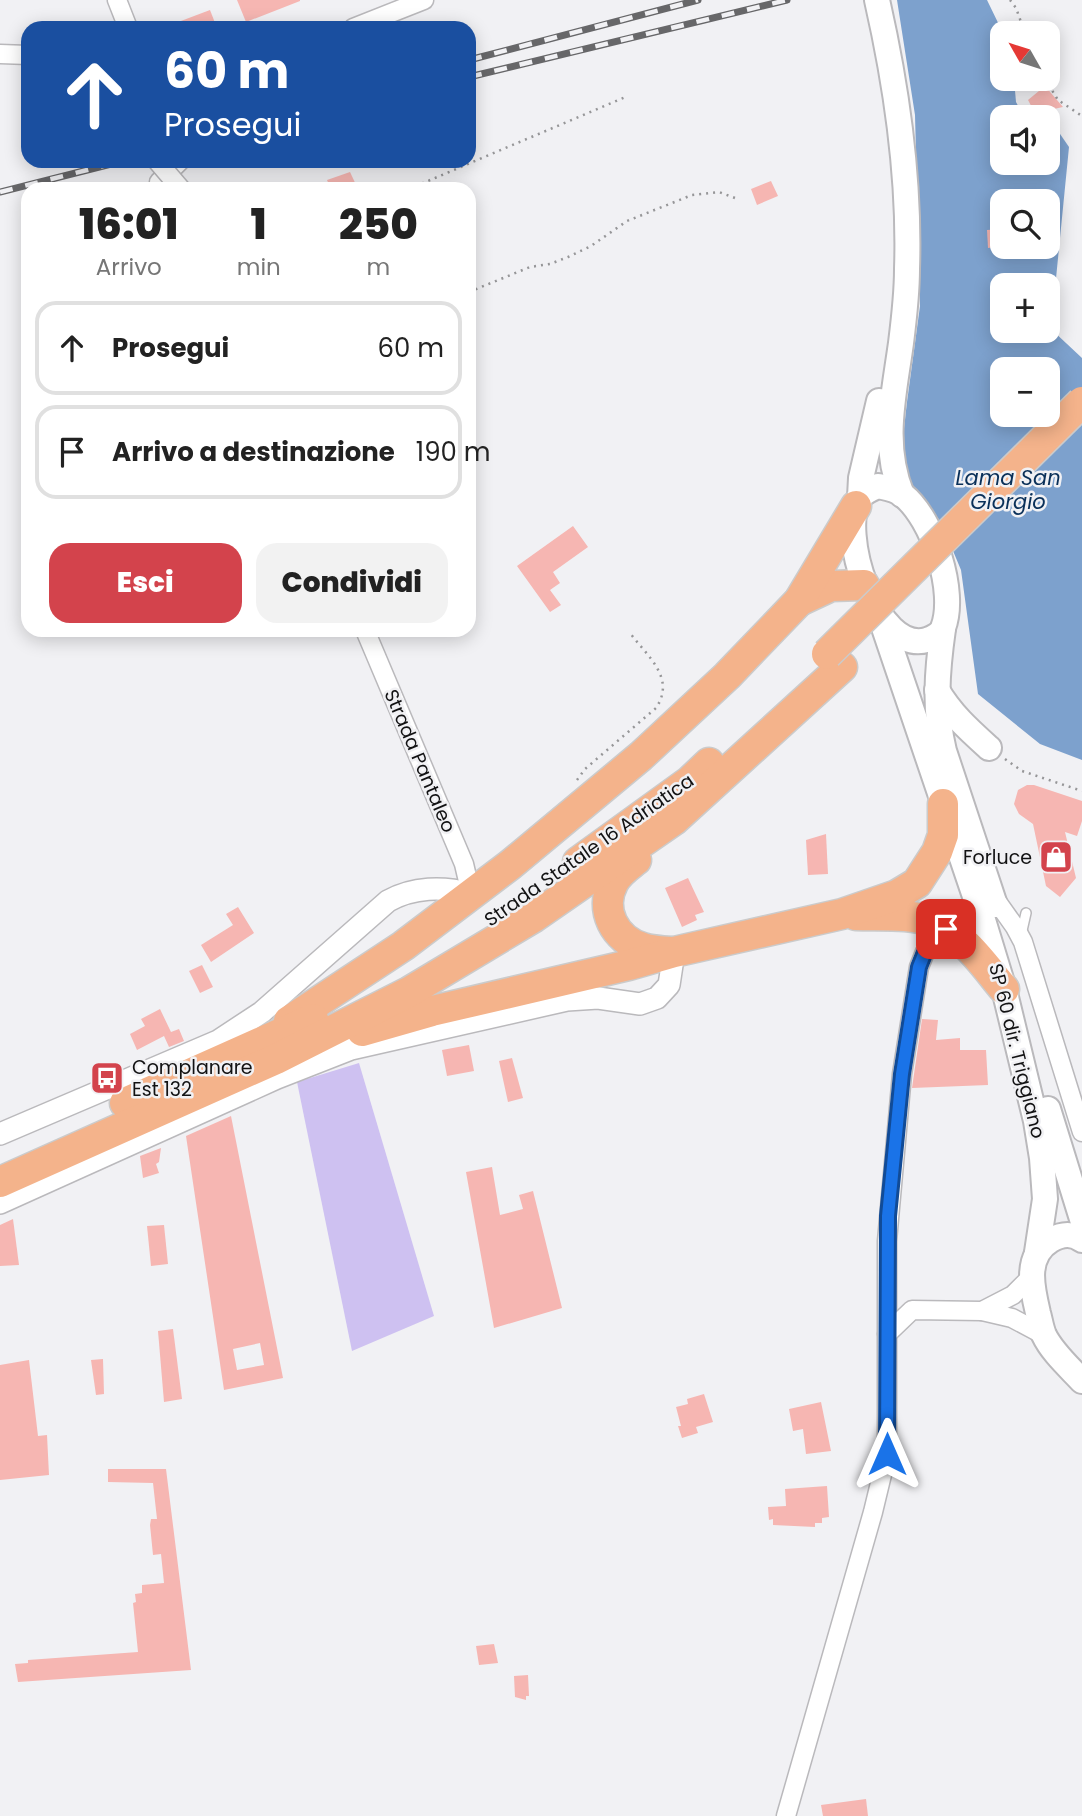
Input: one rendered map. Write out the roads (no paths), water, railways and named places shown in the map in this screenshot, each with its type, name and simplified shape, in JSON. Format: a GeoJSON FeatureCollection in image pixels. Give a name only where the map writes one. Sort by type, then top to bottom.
{"type":"FeatureCollection","features":[{"type":"Feature","properties":{"kind":"highway","name":"Strada Statale 16 Adriatica"},"geometry":{"type":"LineString","coordinates":[[0,1182],[270,1050],[328,1011],[436,956],[523,902],[607,829],[690,781],[835,661],[1082,401]]}},
{"type":"Feature","properties":{"kind":"highway","name":"Strada Statale 16 Adriatica"},"geometry":{"type":"LineString","coordinates":[[0,1159],[409,992],[534,917],[674,820],[835,661],[1082,429]]}},
{"type":"Feature","properties":{"kind":"highway"},"geometry":{"type":"LineString","coordinates":[[270,1050],[299,1013],[403,946],[510,864],[552,829],[590,787],[727,676],[799,601],[858,501]]}},
{"type":"Feature","properties":{"kind":"highway"},"geometry":{"type":"LineString","coordinates":[[799,601],[831,586],[864,585]]}},
{"type":"Feature","properties":{"kind":"highway"},"geometry":{"type":"LineString","coordinates":[[590,787],[596,794],[593,810],[607,829]]}},
{"type":"Feature","properties":{"kind":"highway"},"geometry":{"type":"LineString","coordinates":[[270,1050],[311,1050],[361,1031],[432,1010],[842,914],[897,895],[917,883],[937,852],[943,835],[949,793]]}},
{"type":"Feature","properties":{"kind":"highway"},"geometry":{"type":"LineString","coordinates":[[674,820],[660,841],[622,871],[612,884],[607,901],[609,916],[616,931],[628,942],[642,948],[674,952]]}},
{"type":"Feature","properties":{"kind":"highway"},"geometry":{"type":"LineString","coordinates":[[552,829],[572,823],[607,829]]}},
{"type":"Feature","properties":{"kind":"highway"},"geometry":{"type":"LineString","coordinates":[[842,914],[922,919],[946,929],[956,936],[1004,989]]}},
{"type":"Feature","properties":{"kind":"main road"},"geometry":{"type":"LineString","coordinates":[[877,0],[903,147],[906,200],[908,270],[889,425],[895,477],[902,495]]}},
{"type":"Feature","properties":{"kind":"main road"},"geometry":{"type":"LineString","coordinates":[[906,200],[878,412],[861,478],[853,525],[864,585],[880,616],[905,639],[917,643],[934,638],[943,629]]}},
{"type":"Feature","properties":{"kind":"main road"},"geometry":{"type":"LineString","coordinates":[[858,501],[866,491],[878,486],[892,489],[902,495],[923,519],[939,553],[946,583],[937,690],[939,730],[949,793],[993,896],[1055,1136],[1082,1219]]}},
{"type":"Feature","properties":{"kind":"main road","name":"SP 60 dir. Triggiano"},"geometry":{"type":"LineString","coordinates":[[880,616],[949,793],[1004,989],[1036,1121],[1045,1199],[1031,1277]]}},
{"type":"Feature","properties":{"kind":"main road"},"geometry":{"type":"LineString","coordinates":[[937,690],[960,722],[989,748],[977,750],[961,760],[949,793]]}},
{"type":"Feature","properties":{"kind":"main road"},"geometry":{"type":"LineString","coordinates":[[1037,1252],[1049,1241],[1060,1236],[1069,1234],[1082,1240]]}},
{"type":"Feature","properties":{"kind":"main road"},"geometry":{"type":"LineString","coordinates":[[1031,1277],[1044,1335],[1082,1381]]}},
{"type":"Feature","properties":{"kind":"street"},"geometry":{"type":"LineString","coordinates":[[117,0],[125,21]]}},
{"type":"Feature","properties":{"kind":"street"},"geometry":{"type":"LineString","coordinates":[[371,21],[424,0]]}},
{"type":"Feature","properties":{"kind":"street"},"geometry":{"type":"LineString","coordinates":[[0,54],[21,55]]}},
{"type":"Feature","properties":{"kind":"street"},"geometry":{"type":"LineString","coordinates":[[163,168],[175,182]]}},
{"type":"Feature","properties":{"kind":"street"},"geometry":{"type":"LineString","coordinates":[[160,182],[173,168]]}},
{"type":"Feature","properties":{"kind":"street","name":"Strada Pantaleo"},"geometry":{"type":"LineString","coordinates":[[368,637],[464,864],[471,894]]}},
{"type":"Feature","properties":{"kind":"street"},"geometry":{"type":"LineString","coordinates":[[0,1134],[218,1041],[262,1012],[388,901],[401,894],[433,889],[471,894]]}},
{"type":"Feature","properties":{"kind":"street"},"geometry":{"type":"LineString","coordinates":[[993,896],[1020,937],[1082,1132]]}},
{"type":"Feature","properties":{"kind":"street"},"geometry":{"type":"LineString","coordinates":[[786,1816],[873,1512],[887,1454],[887,1241],[902,1074],[919,967],[925,952],[946,929]]}},
{"type":"Feature","properties":{"kind":"street"},"geometry":{"type":"LineString","coordinates":[[0,1203],[277,1078],[351,1049],[567,1000],[598,998],[640,1004],[657,998],[669,985],[674,952]]}},
{"type":"Feature","properties":{"kind":"street"},"geometry":{"type":"LineString","coordinates":[[982,1311],[1013,1295],[1031,1277]]}},
{"type":"Feature","properties":{"kind":"street"},"geometry":{"type":"LineString","coordinates":[[888,1286],[901,1303],[912,1310],[982,1311],[1012,1318],[1044,1335]]}},
{"type":"Feature","properties":{"kind":"street"},"geometry":{"type":"LineString","coordinates":[[887,1334],[912,1310]]}},
{"type":"Feature","properties":{"kind":"lane"},"geometry":{"type":"LineString","coordinates":[[1020,937],[1026,913]]}},
{"type":"Feature","properties":{"kind":"water","name":"Lama San Giorgio"},"geometry":{"type":"Polygon","coordinates":[[[897,0],[987,0],[997,21],[990,21],[990,91],[1015,91],[1018,105],[990,105],[990,175],[1060,175],[1060,134],[1069,147],[1060,238],[1060,189],[990,189],[990,259],[1058,259],[1057,273],[990,273],[990,343],[1060,343],[1060,337],[1082,358],[1082,760],[1040,744],[978,694],[961,570],[941,522],[911,484],[903,466],[902,446],[920,306],[915,115],[897,0]]]}},
{"type":"Feature","properties":{"kind":"railway"},"geometry":{"type":"LineString","coordinates":[[476,58],[698,0]]}},
{"type":"Feature","properties":{"kind":"railway"},"geometry":{"type":"LineString","coordinates":[[476,75],[787,0]]}},
{"type":"Feature","properties":{"kind":"railway"},"geometry":{"type":"LineString","coordinates":[[40,182],[95,168]]}},
{"type":"Feature","properties":{"kind":"railway"},"geometry":{"type":"LineString","coordinates":[[0,192],[21,187]]}},
{"type":"Feature","properties":{"kind":"place","name":"Forluce"},"geometry":{"type":"Point","coordinates":[1056,857]}},
{"type":"Feature","properties":{"kind":"place","name":"Complanare Est 132"},"geometry":{"type":"Point","coordinates":[107,1078]}}]}
